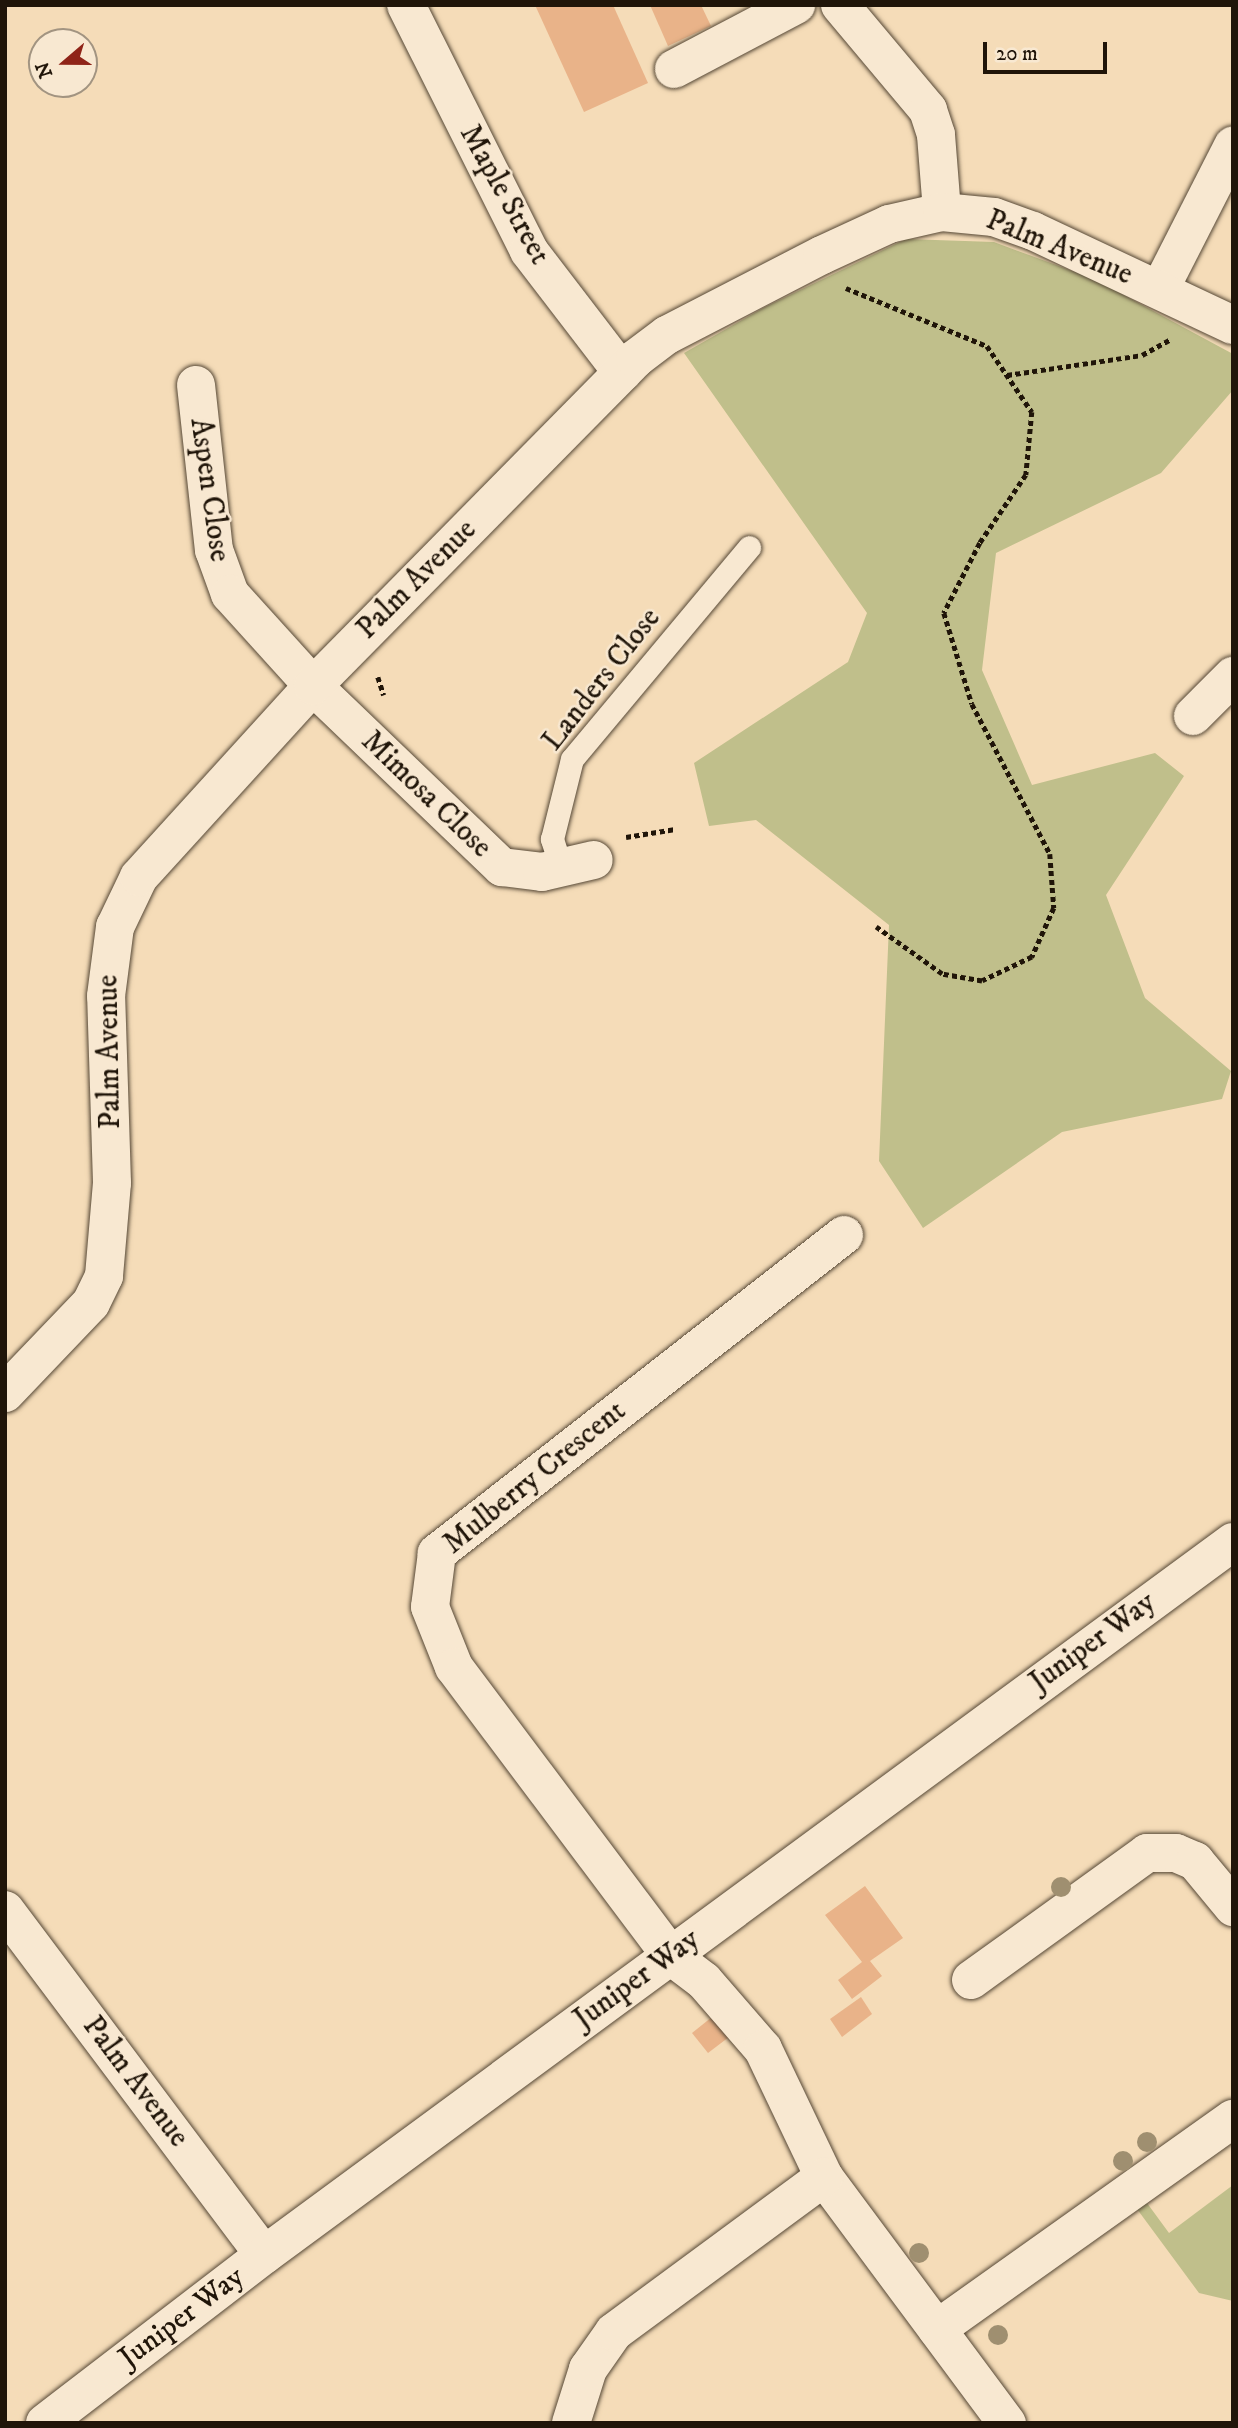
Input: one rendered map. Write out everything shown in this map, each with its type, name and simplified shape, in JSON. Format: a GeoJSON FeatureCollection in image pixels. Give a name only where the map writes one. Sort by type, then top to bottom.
{"type":"FeatureCollection","features":[{"type":"Feature","properties":{"kind":"street","name":"Maple Street"},"geometry":{"type":"LineString","coordinates":[[406,5],[529,251],[622,372]]}},
{"type":"Feature","properties":{"kind":"street"},"geometry":{"type":"LineString","coordinates":[[674,69],[796,5]]}},
{"type":"Feature","properties":{"kind":"street"},"geometry":{"type":"LineString","coordinates":[[840,5],[928,110],[936,135],[942,212]]}},
{"type":"Feature","properties":{"kind":"street"},"geometry":{"type":"LineString","coordinates":[[1160,289],[1233,146]]}},
{"type":"Feature","properties":{"kind":"street","name":"Palm Avenue"},"geometry":{"type":"LineString","coordinates":[[5,1394],[91,1303],[104,1276],[113,1183],[106,996],[115,927],[125,901],[139,877],[209,796],[313,686],[622,372],[667,335],[822,255],[889,224],[942,212],[994,217],[1160,289],[1233,325]]}},
{"type":"Feature","properties":{"kind":"street","name":"Aspen Close"},"geometry":{"type":"LineString","coordinates":[[196,385],[218,568],[230,594],[313,686]]}},
{"type":"Feature","properties":{"kind":"street"},"geometry":{"type":"LineString","coordinates":[[1193,716],[1233,676]]}},
{"type":"Feature","properties":{"kind":"street","name":"Mimosa Close"},"geometry":{"type":"LineString","coordinates":[[313,686],[502,867],[526,873],[578,865]]}},
{"type":"Feature","properties":{"kind":"street","name":"Mulberry Crescent"},"geometry":{"type":"LineString","coordinates":[[844,1235],[437,1553],[432,1573],[430,1607],[454,1667],[671,1956],[704,1981],[763,2049],[824,2177],[1007,2423]]}},
{"type":"Feature","properties":{"kind":"street","name":"Juniper Way"},"geometry":{"type":"LineString","coordinates":[[45,2423],[264,2255],[1233,1542]]}},
{"type":"Feature","properties":{"kind":"street"},"geometry":{"type":"LineString","coordinates":[[971,1980],[1147,1853],[1176,1853],[1195,1861],[1233,1907]]}},
{"type":"Feature","properties":{"kind":"street","name":"Palm Avenue"},"geometry":{"type":"LineString","coordinates":[[5,1910],[264,2255]]}},
{"type":"Feature","properties":{"kind":"street"},"geometry":{"type":"LineString","coordinates":[[937,2329],[1233,2119]]}},
{"type":"Feature","properties":{"kind":"street"},"geometry":{"type":"LineString","coordinates":[[570,2423],[588,2369],[614,2332],[824,2177]]}},
{"type":"Feature","properties":{"kind":"lane","name":"Landers Close"},"geometry":{"type":"LineString","coordinates":[[578,865],[552,839],[572,759],[750,547]]}},
{"type":"Feature","properties":{"kind":"path"},"geometry":{"type":"LineString","coordinates":[[822,255],[837,285],[987,346],[1032,412],[1026,475],[980,543],[944,613],[972,704],[1050,854],[1054,908],[1032,957],[982,981],[942,974],[876,927]]}},
{"type":"Feature","properties":{"kind":"path"},"geometry":{"type":"LineString","coordinates":[[1007,375],[1142,355],[1175,337]]}},
{"type":"Feature","properties":{"kind":"path"},"geometry":{"type":"LineString","coordinates":[[380,668],[377,681],[387,701]]}},
{"type":"Feature","properties":{"kind":"path"},"geometry":{"type":"LineString","coordinates":[[578,865],[614,839],[675,829]]}},
{"type":"Feature","properties":{"kind":"shaded area"},"geometry":{"type":"Polygon","coordinates":[[[906,239],[994,242],[1094,279],[1233,354],[1233,390],[1161,473],[996,553],[982,670],[1032,785],[1155,753],[1184,776],[1106,895],[1145,998],[1231,1071],[1222,1099],[1062,1132],[923,1228],[879,1161],[889,925],[756,820],[709,826],[694,763],[848,662],[867,613],[684,353],[765,307],[906,239]]]}},
{"type":"Feature","properties":{"kind":"shaded area"},"geometry":{"type":"Polygon","coordinates":[[[1233,2185],[1233,2301],[1199,2293],[1137,2209],[1147,2203],[1169,2233],[1233,2185]]]}},
{"type":"Feature","properties":{"kind":"building"},"geometry":{"type":"Polygon","coordinates":[[[535,5],[613,5],[648,83],[584,112],[535,5]]]}},
{"type":"Feature","properties":{"kind":"building"},"geometry":{"type":"Polygon","coordinates":[[[650,5],[701,5],[711,26],[668,46],[650,5]]]}},
{"type":"Feature","properties":{"kind":"building"},"geometry":{"type":"Polygon","coordinates":[[[865,1886],[903,1938],[870,1961],[882,1976],[852,1999],[838,1980],[862,1962],[825,1915],[865,1886]]]}},
{"type":"Feature","properties":{"kind":"building"},"geometry":{"type":"Polygon","coordinates":[[[861,1997],[872,2014],[842,2037],[830,2019],[861,1997]]]}},
{"type":"Feature","properties":{"kind":"building"},"geometry":{"type":"Polygon","coordinates":[[[712,2017],[729,2037],[708,2053],[692,2033],[712,2017]]]}}]}
